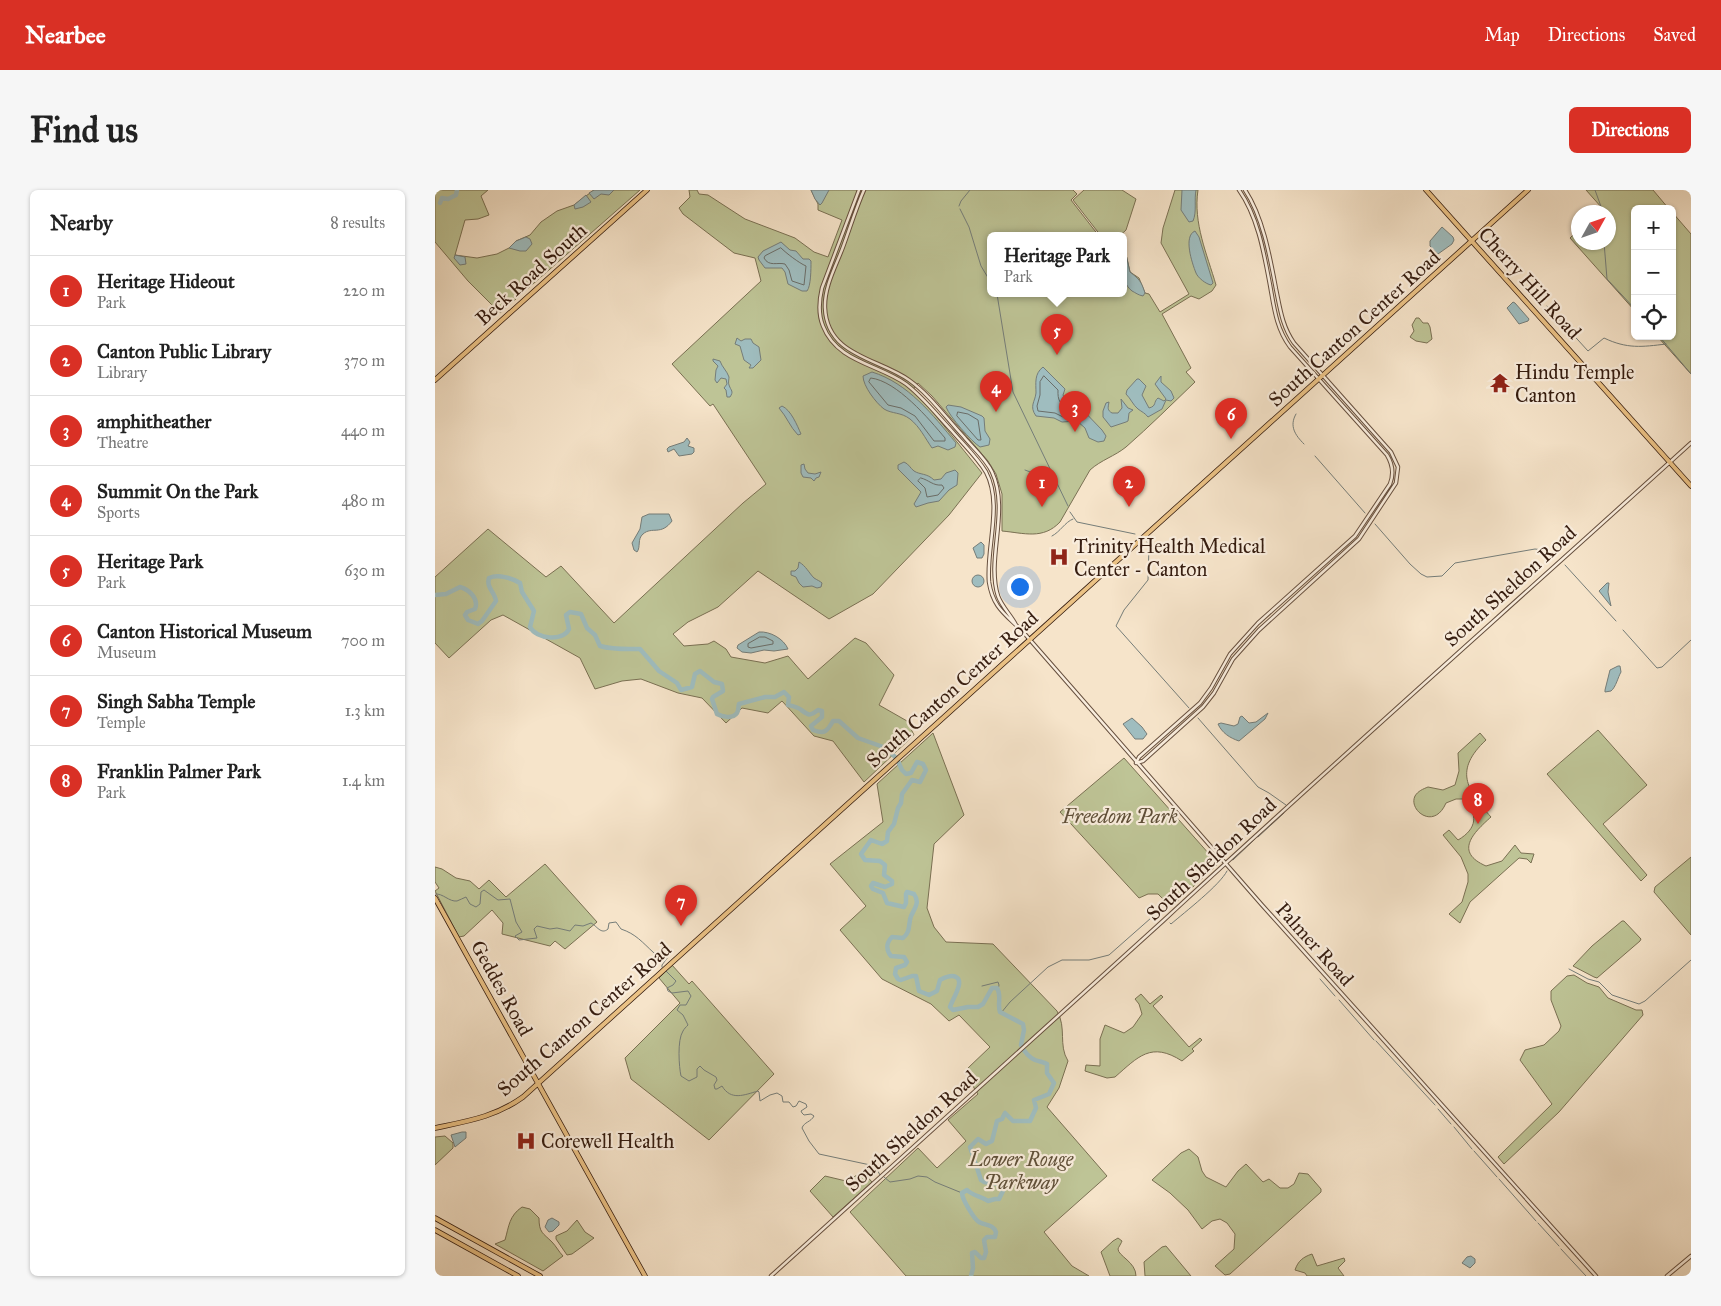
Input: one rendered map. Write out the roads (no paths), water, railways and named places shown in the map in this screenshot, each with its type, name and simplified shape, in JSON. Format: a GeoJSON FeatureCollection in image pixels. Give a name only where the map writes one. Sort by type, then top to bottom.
{"type":"FeatureCollection","features":[{"type":"Feature","properties":{"kind":"main road","name":"Beck Road South"},"geometry":{"type":"LineString","coordinates":[[435,380],[647,190]]}},
{"type":"Feature","properties":{"kind":"main road","name":"Cherry Hill Road"},"geometry":{"type":"LineString","coordinates":[[1426,190],[1691,486]]}},
{"type":"Feature","properties":{"kind":"main road","name":"South Canton Center Road"},"geometry":{"type":"LineString","coordinates":[[435,1128],[473,1120],[500,1111],[538,1084],[1528,190]]}},
{"type":"Feature","properties":{"kind":"main road","name":"Geddes Road"},"geometry":{"type":"LineString","coordinates":[[435,898],[645,1276]]}},
{"type":"Feature","properties":{"kind":"main road"},"geometry":{"type":"LineString","coordinates":[[435,1218],[435,1223]]}},
{"type":"Feature","properties":{"kind":"main road"},"geometry":{"type":"LineString","coordinates":[[435,1218],[539,1276]]}},
{"type":"Feature","properties":{"kind":"main road"},"geometry":{"type":"LineString","coordinates":[[435,1230],[518,1276]]}},
{"type":"Feature","properties":{"kind":"main road"},"geometry":{"type":"LineString","coordinates":[[465,1248],[466,1241],[473,1240]]}},
{"type":"Feature","properties":{"kind":"street"},"geometry":{"type":"LineString","coordinates":[[859,190],[822,288],[819,304],[822,323],[831,341],[842,352],[892,376],[913,390],[929,405],[984,468],[991,484],[993,498],[990,586],[993,598],[999,609],[1006,618],[1017,626]]}},
{"type":"Feature","properties":{"kind":"street"},"geometry":{"type":"LineString","coordinates":[[864,190],[827,291],[825,309],[827,323],[837,340],[847,349],[892,370],[916,386],[939,409],[990,469],[995,479],[998,494],[995,560],[997,589],[1000,600],[1017,626]]}},
{"type":"Feature","properties":{"kind":"street"},"geometry":{"type":"LineString","coordinates":[[1137,763],[1143,761],[1203,707],[1214,693],[1229,665],[1249,640],[1359,539],[1394,488],[1397,480],[1397,462],[1390,450],[1340,394],[1294,351],[1285,339],[1277,320],[1253,216],[1239,190]]}},
{"type":"Feature","properties":{"kind":"street"},"geometry":{"type":"LineString","coordinates":[[1137,763],[1139,757],[1200,703],[1211,688],[1225,662],[1246,636],[1355,536],[1392,480],[1393,467],[1386,454],[1336,398],[1289,336],[1281,317],[1260,223],[1253,203],[1245,190]]}},
{"type":"Feature","properties":{"kind":"street"},"geometry":{"type":"LineString","coordinates":[[1248,205],[1253,203]]}},
{"type":"Feature","properties":{"kind":"street"},"geometry":{"type":"LineString","coordinates":[[1294,351],[1298,348]]}},
{"type":"Feature","properties":{"kind":"street"},"geometry":{"type":"LineString","coordinates":[[1336,398],[1340,394]]}},
{"type":"Feature","properties":{"kind":"street"},"geometry":{"type":"LineString","coordinates":[[1358,423],[1362,420]]}},
{"type":"Feature","properties":{"kind":"street","name":"South Sheldon Road"},"geometry":{"type":"LineString","coordinates":[[771,1276],[1691,443]]}},
{"type":"Feature","properties":{"kind":"street"},"geometry":{"type":"LineString","coordinates":[[1386,454],[1390,450]]}},
{"type":"Feature","properties":{"kind":"street","name":"Palmer Road"},"geometry":{"type":"LineString","coordinates":[[1017,626],[1225,863],[1596,1276]]}},
{"type":"Feature","properties":{"kind":"street"},"geometry":{"type":"LineString","coordinates":[[1246,636],[1249,640]]}},
{"type":"Feature","properties":{"kind":"street"},"geometry":{"type":"LineString","coordinates":[[1225,662],[1229,665]]}},
{"type":"Feature","properties":{"kind":"street"},"geometry":{"type":"LineString","coordinates":[[1149,749],[1152,753]]}},
{"type":"Feature","properties":{"kind":"street"},"geometry":{"type":"LineString","coordinates":[[1667,1276],[1691,1256]]}},
{"type":"Feature","properties":{"kind":"water"},"geometry":{"type":"Polygon","coordinates":[[[594,190],[614,190],[609,195],[601,194],[594,199],[589,193],[594,190]]]}},
{"type":"Feature","properties":{"kind":"water"},"geometry":{"type":"Polygon","coordinates":[[[811,190],[829,190],[820,205],[811,190]]]}},
{"type":"Feature","properties":{"kind":"water"},"geometry":{"type":"Polygon","coordinates":[[[1182,190],[1196,190],[1193,221],[1189,222],[1181,210],[1182,190]]]}},
{"type":"Feature","properties":{"kind":"water"},"geometry":{"type":"Polygon","coordinates":[[[586,195],[591,202],[575,209],[574,205],[586,195]]]}},
{"type":"Feature","properties":{"kind":"water"},"geometry":{"type":"Polygon","coordinates":[[[1442,227],[1454,240],[1452,244],[1438,254],[1430,246],[1430,241],[1442,227]]]}},
{"type":"Feature","properties":{"kind":"water"},"geometry":{"type":"Polygon","coordinates":[[[1195,231],[1199,237],[1213,283],[1211,285],[1198,277],[1192,263],[1189,244],[1191,234],[1195,231]]]}},
{"type":"Feature","properties":{"kind":"water"},"geometry":{"type":"Polygon","coordinates":[[[526,237],[530,239],[532,244],[526,251],[509,248],[516,241],[526,237]]]}},
{"type":"Feature","properties":{"kind":"water"},"geometry":{"type":"Polygon","coordinates":[[[781,242],[790,250],[796,251],[803,259],[811,261],[810,281],[807,291],[802,291],[788,284],[782,268],[765,268],[759,260],[758,257],[763,251],[781,242]]]}},
{"type":"Feature","properties":{"kind":"water"},"geometry":{"type":"Polygon","coordinates":[[[455,255],[465,257],[466,264],[460,265],[454,258],[455,255]]]}},
{"type":"Feature","properties":{"kind":"water"},"geometry":{"type":"Polygon","coordinates":[[[1127,259],[1130,272],[1141,283],[1145,293],[1143,296],[1138,295],[1128,286],[1127,259]]]}},
{"type":"Feature","properties":{"kind":"water"},"geometry":{"type":"Polygon","coordinates":[[[1513,302],[1529,319],[1528,321],[1519,324],[1507,308],[1513,302]]]}},
{"type":"Feature","properties":{"kind":"water"},"geometry":{"type":"Polygon","coordinates":[[[737,338],[741,341],[751,339],[759,347],[761,360],[753,368],[749,368],[751,365],[744,360],[740,346],[735,344],[737,338]]]}},
{"type":"Feature","properties":{"kind":"water"},"geometry":{"type":"Polygon","coordinates":[[[713,359],[720,361],[729,377],[732,392],[730,397],[727,397],[724,388],[727,384],[726,379],[721,378],[717,383],[715,380],[718,366],[713,359]]]}},
{"type":"Feature","properties":{"kind":"water"},"geometry":{"type":"Polygon","coordinates":[[[1043,367],[1065,389],[1063,395],[1066,401],[1078,405],[1102,430],[1106,436],[1104,441],[1098,442],[1089,438],[1085,428],[1077,421],[1062,422],[1054,418],[1036,416],[1033,407],[1036,379],[1043,367]]]}},
{"type":"Feature","properties":{"kind":"water"},"geometry":{"type":"Polygon","coordinates":[[[872,372],[897,384],[919,401],[956,443],[955,447],[948,450],[938,446],[932,448],[914,422],[903,415],[884,409],[865,385],[863,376],[872,372]]]}},
{"type":"Feature","properties":{"kind":"water"},"geometry":{"type":"Polygon","coordinates":[[[1161,376],[1161,382],[1171,391],[1174,398],[1171,401],[1166,400],[1162,409],[1148,417],[1135,406],[1126,394],[1127,390],[1139,379],[1146,386],[1142,395],[1149,408],[1154,405],[1158,398],[1164,401],[1166,399],[1155,384],[1161,376]]]}},
{"type":"Feature","properties":{"kind":"water"},"geometry":{"type":"Polygon","coordinates":[[[1121,399],[1128,408],[1133,410],[1129,413],[1128,421],[1111,427],[1103,417],[1103,411],[1106,403],[1109,402],[1109,411],[1118,413],[1122,408],[1121,399]]]}},
{"type":"Feature","properties":{"kind":"water"},"geometry":{"type":"Polygon","coordinates":[[[948,405],[961,407],[982,416],[984,418],[985,431],[990,439],[989,445],[980,447],[971,440],[952,417],[946,407],[948,405]]]}},
{"type":"Feature","properties":{"kind":"water"},"geometry":{"type":"Polygon","coordinates":[[[782,406],[791,414],[801,434],[798,435],[793,429],[779,408],[782,406]]]}},
{"type":"Feature","properties":{"kind":"water"},"geometry":{"type":"Polygon","coordinates":[[[687,438],[690,442],[688,446],[694,448],[692,454],[679,456],[674,449],[668,452],[667,449],[669,447],[684,442],[687,438]]]}},
{"type":"Feature","properties":{"kind":"water"},"geometry":{"type":"Polygon","coordinates":[[[904,462],[914,471],[929,476],[934,480],[941,479],[946,473],[955,470],[958,473],[957,485],[949,490],[939,501],[916,507],[914,504],[921,492],[898,469],[898,465],[904,462]]]}},
{"type":"Feature","properties":{"kind":"water"},"geometry":{"type":"Polygon","coordinates":[[[804,464],[808,473],[815,474],[821,472],[819,477],[814,481],[811,478],[803,477],[801,465],[804,464]]]}},
{"type":"Feature","properties":{"kind":"water"},"geometry":{"type":"Polygon","coordinates":[[[649,514],[669,514],[672,521],[668,526],[660,530],[643,534],[640,538],[637,552],[634,550],[632,543],[640,529],[642,517],[649,514]]]}},
{"type":"Feature","properties":{"kind":"water"},"geometry":{"type":"Polygon","coordinates":[[[981,542],[984,545],[984,554],[982,558],[977,558],[973,548],[981,542]]]}},
{"type":"Feature","properties":{"kind":"water"},"geometry":{"type":"Polygon","coordinates":[[[799,562],[814,578],[822,583],[821,587],[803,587],[796,577],[791,575],[791,571],[795,571],[798,568],[799,562]]]}},
{"type":"Feature","properties":{"kind":"water"},"geometry":{"type":"Polygon","coordinates":[[[980,575],[983,576],[983,586],[976,587],[973,586],[972,579],[973,576],[980,575]]]}},
{"type":"Feature","properties":{"kind":"water"},"geometry":{"type":"Polygon","coordinates":[[[1609,583],[1608,592],[1611,606],[1599,591],[1609,583]]]}},
{"type":"Feature","properties":{"kind":"water"},"geometry":{"type":"Polygon","coordinates":[[[759,632],[776,636],[788,649],[764,650],[751,653],[742,652],[737,648],[738,645],[759,632]]]}},
{"type":"Feature","properties":{"kind":"water"},"geometry":{"type":"Polygon","coordinates":[[[1620,666],[1621,672],[1616,685],[1611,691],[1605,692],[1610,670],[1620,666]]]}},
{"type":"Feature","properties":{"kind":"water"},"geometry":{"type":"Polygon","coordinates":[[[1268,713],[1265,719],[1239,741],[1227,735],[1218,724],[1234,726],[1238,724],[1242,716],[1249,723],[1256,722],[1268,713]]]}},
{"type":"Feature","properties":{"kind":"water"},"geometry":{"type":"Polygon","coordinates":[[[1132,718],[1147,734],[1143,739],[1135,739],[1123,724],[1132,718]]]}},
{"type":"Feature","properties":{"kind":"water"},"geometry":{"type":"Polygon","coordinates":[[[466,1132],[466,1138],[455,1147],[451,1135],[466,1132]]]}},
{"type":"Feature","properties":{"kind":"water"},"geometry":{"type":"Polygon","coordinates":[[[552,1218],[559,1222],[559,1225],[549,1232],[545,1227],[548,1220],[552,1218]]]}},
{"type":"Feature","properties":{"kind":"water"},"geometry":{"type":"Polygon","coordinates":[[[1471,1256],[1475,1259],[1475,1263],[1470,1268],[1462,1263],[1467,1257],[1471,1256]]]}},
{"type":"Feature","properties":{"kind":"waterway"},"geometry":{"type":"LineString","coordinates":[[440,203],[442,198],[448,199],[456,195],[457,190]]}},
{"type":"Feature","properties":{"kind":"waterway"},"geometry":{"type":"LineString","coordinates":[[959,206],[970,190]]}},
{"type":"Feature","properties":{"kind":"waterway"},"geometry":{"type":"LineString","coordinates":[[1595,190],[1600,205]]}},
{"type":"Feature","properties":{"kind":"waterway"},"geometry":{"type":"LineString","coordinates":[[960,209],[969,227],[981,266],[987,276]]}},
{"type":"Feature","properties":{"kind":"waterway"},"geometry":{"type":"LineString","coordinates":[[1605,250],[1607,279],[1631,305]]}},
{"type":"Feature","properties":{"kind":"waterway"},"geometry":{"type":"LineString","coordinates":[[997,297],[1013,392],[1068,506]]}},
{"type":"Feature","properties":{"kind":"waterway"},"geometry":{"type":"LineString","coordinates":[[1547,306],[1588,351],[1604,338],[1627,346],[1666,344]]}},
{"type":"Feature","properties":{"kind":"waterway"},"geometry":{"type":"LineString","coordinates":[[1662,340],[1691,374]]}},
{"type":"Feature","properties":{"kind":"waterway"},"geometry":{"type":"LineString","coordinates":[[1296,414],[1293,422],[1294,430],[1304,444]]}},
{"type":"Feature","properties":{"kind":"waterway"},"geometry":{"type":"LineString","coordinates":[[1315,456],[1365,513]]}},
{"type":"Feature","properties":{"kind":"waterway"},"geometry":{"type":"LineString","coordinates":[[1025,470],[1041,476],[1051,473]]}},
{"type":"Feature","properties":{"kind":"waterway"},"geometry":{"type":"LineString","coordinates":[[1070,512],[1077,522],[1135,534]]}},
{"type":"Feature","properties":{"kind":"waterway"},"geometry":{"type":"LineString","coordinates":[[1052,536],[1073,519]]}},
{"type":"Feature","properties":{"kind":"waterway"},"geometry":{"type":"LineString","coordinates":[[1375,524],[1410,564],[1427,577],[1442,576],[1455,563],[1535,549],[1543,550],[1552,559]]}},
{"type":"Feature","properties":{"kind":"waterway"},"geometry":{"type":"LineString","coordinates":[[1147,542],[1149,546],[1148,580],[1124,610],[1116,626],[1189,708]]}},
{"type":"Feature","properties":{"kind":"waterway"},"geometry":{"type":"LineString","coordinates":[[1565,565],[1616,621]]}},
{"type":"Feature","properties":{"kind":"waterway"},"geometry":{"type":"LineString","coordinates":[[435,595],[446,594],[460,587],[467,590],[475,598],[476,605],[475,609],[467,612],[465,615],[468,620],[478,624],[496,601],[489,585],[489,578],[505,577],[520,583],[522,592],[534,611],[530,627],[533,631],[543,636],[561,636],[569,629],[566,615],[570,612],[581,614],[587,628],[595,635],[600,646],[615,649],[640,649],[659,671],[677,683],[681,690],[692,687],[695,674],[700,671],[714,682],[722,684],[723,691],[712,699],[719,715],[733,716],[738,712],[739,704],[765,697],[775,697],[784,692],[789,697],[788,705],[809,714],[813,714],[818,710],[822,711],[822,717],[811,726],[813,730],[823,732],[828,729],[833,721],[839,721],[858,738],[886,748],[897,759],[906,774],[911,773],[917,762],[923,764],[926,770],[920,782],[912,780],[902,794],[901,803],[894,824],[888,832],[887,841],[882,844],[871,840],[861,854],[865,860],[880,861],[885,865],[884,875],[892,881],[892,884],[885,887],[873,883],[871,886],[873,889],[883,893],[887,903],[904,907],[907,892],[914,894],[917,900],[907,933],[903,938],[892,937],[888,944],[888,951],[891,956],[904,957],[907,962],[905,965],[896,968],[895,974],[901,980],[916,976],[919,991],[929,995],[937,991],[940,980],[950,976],[956,977],[959,986],[950,1007],[953,1010],[978,1007],[983,1004],[992,988],[997,988],[1000,1012],[1023,1024],[1022,1047],[1026,1054],[1033,1059],[1047,1064],[1047,1073],[1054,1083],[1049,1094],[1034,1100],[1036,1108],[1030,1121],[1013,1121],[1005,1113],[1002,1119],[997,1121],[992,1141],[986,1144],[978,1139],[970,1147],[981,1180],[998,1184],[1003,1191],[999,1199],[988,1201],[967,1190],[962,1193],[966,1204],[977,1220],[991,1226],[996,1232],[995,1237],[987,1237],[984,1240],[986,1252],[984,1258],[981,1258],[975,1252],[972,1253],[973,1268],[971,1276]]}},
{"type":"Feature","properties":{"kind":"waterway"},"geometry":{"type":"LineString","coordinates":[[1623,630],[1657,668],[1662,667],[1691,640]]}},
{"type":"Feature","properties":{"kind":"waterway"},"geometry":{"type":"LineString","coordinates":[[1198,718],[1258,787],[1286,805]]}},
{"type":"Feature","properties":{"kind":"waterway"},"geometry":{"type":"LineString","coordinates":[[1258,837],[1284,813]]}},
{"type":"Feature","properties":{"kind":"waterway"},"geometry":{"type":"LineString","coordinates":[[1233,860],[1255,839]]}},
{"type":"Feature","properties":{"kind":"waterway"},"geometry":{"type":"LineString","coordinates":[[1170,923],[1210,891],[1227,871]]}},
{"type":"Feature","properties":{"kind":"waterway"},"geometry":{"type":"LineString","coordinates":[[435,894],[454,901],[466,897],[470,904],[476,907],[480,904],[481,892],[484,890],[498,900],[510,899],[516,922],[522,932],[515,936],[519,940],[537,938],[534,929],[537,926],[570,931],[575,925],[583,926],[591,923],[599,929],[606,931],[609,923],[616,922],[621,929],[635,936],[654,953],[665,952],[668,957],[662,967]]}},
{"type":"Feature","properties":{"kind":"waterway"},"geometry":{"type":"LineString","coordinates":[[1001,1013],[1010,1002],[1048,967],[1062,960],[1089,960],[1109,955],[1151,918],[1159,919]]}},
{"type":"Feature","properties":{"kind":"waterway"},"geometry":{"type":"LineString","coordinates":[[1569,969],[1588,979],[1599,982],[1612,995],[1639,1004],[1645,1001],[1691,960]]}},
{"type":"Feature","properties":{"kind":"waterway"},"geometry":{"type":"LineString","coordinates":[[666,971],[676,981],[667,988],[668,991],[672,993],[688,991],[691,996],[686,1005],[680,1005],[677,1010],[683,1015],[688,1025],[681,1035],[679,1047],[681,1076],[689,1081],[697,1077],[697,1069],[700,1066],[716,1077],[715,1089],[722,1086],[729,1094],[738,1096],[758,1091],[760,1101],[777,1093],[782,1096],[783,1102],[789,1102],[793,1107],[799,1101],[806,1104],[807,1107],[801,1111],[802,1113],[814,1116],[802,1128],[819,1154],[875,1166],[880,1175]]}},
{"type":"Feature","properties":{"kind":"waterway"},"geometry":{"type":"LineString","coordinates":[[1320,979],[1335,996]]}},
{"type":"Feature","properties":{"kind":"waterway"},"geometry":{"type":"LineString","coordinates":[[982,986],[998,982],[998,990]]}},
{"type":"Feature","properties":{"kind":"waterway"},"geometry":{"type":"LineString","coordinates":[[1339,1000],[1374,1040]]}},
{"type":"Feature","properties":{"kind":"waterway"},"geometry":{"type":"LineString","coordinates":[[1376,1041],[1435,1105]]}},
{"type":"Feature","properties":{"kind":"waterway"},"geometry":{"type":"LineString","coordinates":[[1438,1109],[1451,1124]]}},
{"type":"Feature","properties":{"kind":"waterway"},"geometry":{"type":"LineString","coordinates":[[1454,1127],[1472,1149]]}},
{"type":"Feature","properties":{"kind":"waterway"},"geometry":{"type":"LineString","coordinates":[[1474,1151],[1497,1177]]}},
{"type":"Feature","properties":{"kind":"waterway"},"geometry":{"type":"LineString","coordinates":[[884,1177],[890,1182],[918,1176],[927,1177],[962,1193]]}},
{"type":"Feature","properties":{"kind":"waterway"},"geometry":{"type":"LineString","coordinates":[[1499,1179],[1536,1221]]}},
{"type":"Feature","properties":{"kind":"waterway"},"geometry":{"type":"LineString","coordinates":[[1538,1223],[1559,1246]]}},
{"type":"Feature","properties":{"kind":"waterway"},"geometry":{"type":"LineString","coordinates":[[1561,1249],[1586,1276]]}},
{"type":"Feature","properties":{"kind":"place","name":"Heritage Park"},"geometry":{"type":"Point","coordinates":[1057,355]}},
{"type":"Feature","properties":{"kind":"place","name":"Hindu Temple Canton"},"geometry":{"type":"Point","coordinates":[1500,383]}},
{"type":"Feature","properties":{"kind":"place","name":"Summit On the Park"},"geometry":{"type":"Point","coordinates":[996,412]}},
{"type":"Feature","properties":{"kind":"place","name":"amphitheather"},"geometry":{"type":"Point","coordinates":[1075,432]}},
{"type":"Feature","properties":{"kind":"place","name":"Canton Historical Museum"},"geometry":{"type":"Point","coordinates":[1231,439]}},
{"type":"Feature","properties":{"kind":"place","name":"Heritage Hideout"},"geometry":{"type":"Point","coordinates":[1042,507]}},
{"type":"Feature","properties":{"kind":"place","name":"Canton Public Library"},"geometry":{"type":"Point","coordinates":[1129,507]}},
{"type":"Feature","properties":{"kind":"place","name":"Trinity Health Medical Center - Canton"},"geometry":{"type":"Point","coordinates":[1059,557]}},
{"type":"Feature","properties":{"kind":"place","name":"Franklin Palmer Park"},"geometry":{"type":"Point","coordinates":[1478,824]}},
{"type":"Feature","properties":{"kind":"place","name":"Singh Sabha Temple"},"geometry":{"type":"Point","coordinates":[681,926]}},
{"type":"Feature","properties":{"kind":"place","name":"Corewell Health"},"geometry":{"type":"Point","coordinates":[526,1141]}},
{"type":"Feature","properties":{"kind":"park label","name":"Freedom Park"},"geometry":{"type":"Point","coordinates":[1120,816]}},
{"type":"Feature","properties":{"kind":"park label","name":"Lower Rouge Parkway"},"geometry":{"type":"Point","coordinates":[1021,1170]}}]}
